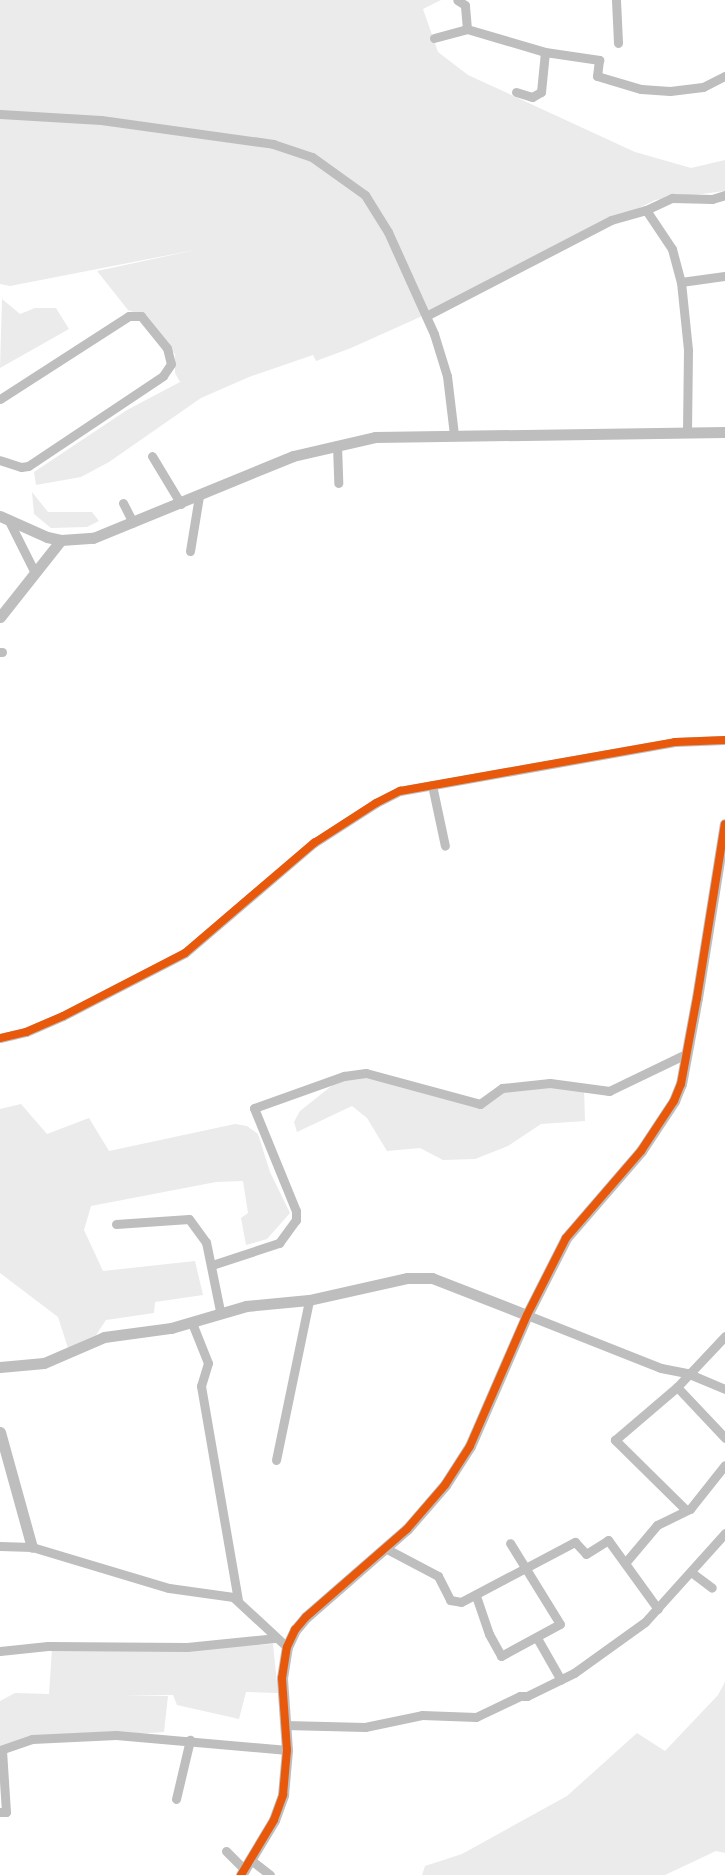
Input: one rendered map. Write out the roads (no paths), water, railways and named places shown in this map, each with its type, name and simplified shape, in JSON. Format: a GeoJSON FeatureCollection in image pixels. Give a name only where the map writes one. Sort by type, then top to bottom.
{"type":"FeatureCollection","features":[{"type":"Feature","properties":{"kind":"street"},"geometry":{"type":"LineString","coordinates":[[457,0],[465,5],[467,29]]}},
{"type":"Feature","properties":{"kind":"street"},"geometry":{"type":"LineString","coordinates":[[616,0],[618,43]]}},
{"type":"Feature","properties":{"kind":"street"},"geometry":{"type":"LineString","coordinates":[[434,38],[467,29],[545,52],[599,60],[597,76],[641,89],[670,92],[703,88],[725,76]]}},
{"type":"Feature","properties":{"kind":"street"},"geometry":{"type":"LineString","coordinates":[[516,92],[532,97],[541,92],[545,52]]}},
{"type":"Feature","properties":{"kind":"street"},"geometry":{"type":"LineString","coordinates":[[0,114],[101,120],[264,143],[312,157],[365,195],[388,232],[426,316],[447,376],[454,436]]}},
{"type":"Feature","properties":{"kind":"street"},"geometry":{"type":"LineString","coordinates":[[426,316],[611,220],[646,210],[672,198],[712,199],[725,195]]}},
{"type":"Feature","properties":{"kind":"street"},"geometry":{"type":"LineString","coordinates":[[646,210],[672,249],[681,282],[688,350],[687,432]]}},
{"type":"Feature","properties":{"kind":"street"},"geometry":{"type":"LineString","coordinates":[[681,282],[725,276]]}},
{"type":"Feature","properties":{"kind":"street"},"geometry":{"type":"LineString","coordinates":[[0,399],[129,316],[141,316],[166,348],[171,364],[163,376],[28,466],[21,467],[0,460]]}},
{"type":"Feature","properties":{"kind":"street"},"geometry":{"type":"LineString","coordinates":[[5,518],[61,540],[92,538],[181,504],[293,456],[336,445],[375,438],[725,432]]}},
{"type":"Feature","properties":{"kind":"street"},"geometry":{"type":"LineString","coordinates":[[336,445],[338,482]]}},
{"type":"Feature","properties":{"kind":"street"},"geometry":{"type":"LineString","coordinates":[[152,456],[181,504]]}},
{"type":"Feature","properties":{"kind":"street"},"geometry":{"type":"LineString","coordinates":[[190,551],[199,496]]}},
{"type":"Feature","properties":{"kind":"street"},"geometry":{"type":"LineString","coordinates":[[123,503],[133,523]]}},
{"type":"Feature","properties":{"kind":"street"},"geometry":{"type":"LineString","coordinates":[[5,518],[34,571]]}},
{"type":"Feature","properties":{"kind":"street"},"geometry":{"type":"LineString","coordinates":[[0,617],[34,571],[61,540]]}},
{"type":"Feature","properties":{"kind":"street"},"geometry":{"type":"LineString","coordinates":[[0,1038],[26,1032],[63,1016],[185,953],[314,843],[376,803],[400,791],[675,742],[725,740]]}},
{"type":"Feature","properties":{"kind":"street"},"geometry":{"type":"LineString","coordinates":[[432,785],[445,846]]}},
{"type":"Feature","properties":{"kind":"street"},"geometry":{"type":"LineString","coordinates":[[246,1868],[274,1820],[283,1795],[287,1750],[282,1678],[287,1647],[306,1617],[385,1548],[428,1506],[470,1446],[527,1315],[566,1238],[641,1151],[664,1119],[681,1084],[725,824]]}},
{"type":"Feature","properties":{"kind":"street"},"geometry":{"type":"LineString","coordinates":[[212,1265],[279,1243],[296,1220],[296,1211],[254,1108],[344,1076],[366,1073],[480,1104],[502,1088],[550,1083],[609,1090],[686,1054]]}},
{"type":"Feature","properties":{"kind":"street"},"geometry":{"type":"LineString","coordinates":[[116,1224],[189,1220],[206,1242],[220,1311]]}},
{"type":"Feature","properties":{"kind":"street"},"geometry":{"type":"LineString","coordinates":[[0,1367],[44,1363],[104,1337],[192,1323],[220,1311],[309,1300],[407,1278],[432,1278],[661,1368],[687,1374],[725,1389]]}},
{"type":"Feature","properties":{"kind":"street"},"geometry":{"type":"LineString","coordinates":[[276,1460],[309,1300]]}},
{"type":"Feature","properties":{"kind":"street"},"geometry":{"type":"LineString","coordinates":[[192,1323],[208,1363],[201,1386],[238,1600]]}},
{"type":"Feature","properties":{"kind":"street"},"geometry":{"type":"LineString","coordinates":[[686,1510],[614,1440],[677,1388],[687,1374],[725,1336]]}},
{"type":"Feature","properties":{"kind":"street"},"geometry":{"type":"LineString","coordinates":[[677,1388],[725,1438]]}},
{"type":"Feature","properties":{"kind":"street"},"geometry":{"type":"LineString","coordinates":[[0,1432],[32,1548]]}},
{"type":"Feature","properties":{"kind":"street"},"geometry":{"type":"LineString","coordinates":[[625,1563],[657,1525],[690,1509],[725,1465]]}},
{"type":"Feature","properties":{"kind":"street"},"geometry":{"type":"LineString","coordinates":[[285,1726],[365,1727],[422,1715],[476,1717],[561,1680],[630,1633],[658,1608],[725,1533]]}},
{"type":"Feature","properties":{"kind":"street"},"geometry":{"type":"LineString","coordinates":[[385,1548],[438,1576],[450,1600],[461,1602],[476,1596],[524,1568],[575,1542],[586,1554],[608,1540],[658,1608]]}},
{"type":"Feature","properties":{"kind":"street"},"geometry":{"type":"LineString","coordinates":[[476,1596],[489,1634],[501,1656],[560,1624],[510,1543]]}},
{"type":"Feature","properties":{"kind":"street"},"geometry":{"type":"LineString","coordinates":[[0,1546],[32,1548],[169,1588],[218,1594],[238,1600],[275,1638],[287,1647]]}},
{"type":"Feature","properties":{"kind":"street"},"geometry":{"type":"LineString","coordinates":[[690,1572],[712,1588]]}},
{"type":"Feature","properties":{"kind":"street"},"geometry":{"type":"LineString","coordinates":[[0,1651],[48,1646],[168,1648],[275,1638]]}},
{"type":"Feature","properties":{"kind":"street"},"geometry":{"type":"LineString","coordinates":[[537,1638],[561,1680]]}},
{"type":"Feature","properties":{"kind":"street"},"geometry":{"type":"LineString","coordinates":[[0,1812],[6,1812],[1,1750],[32,1739],[116,1735],[287,1750]]}},
{"type":"Feature","properties":{"kind":"street"},"geometry":{"type":"LineString","coordinates":[[176,1800],[190,1740]]}},
{"type":"Feature","properties":{"kind":"street"},"geometry":{"type":"LineString","coordinates":[[226,1851],[246,1868],[270,1875]]}}]}
